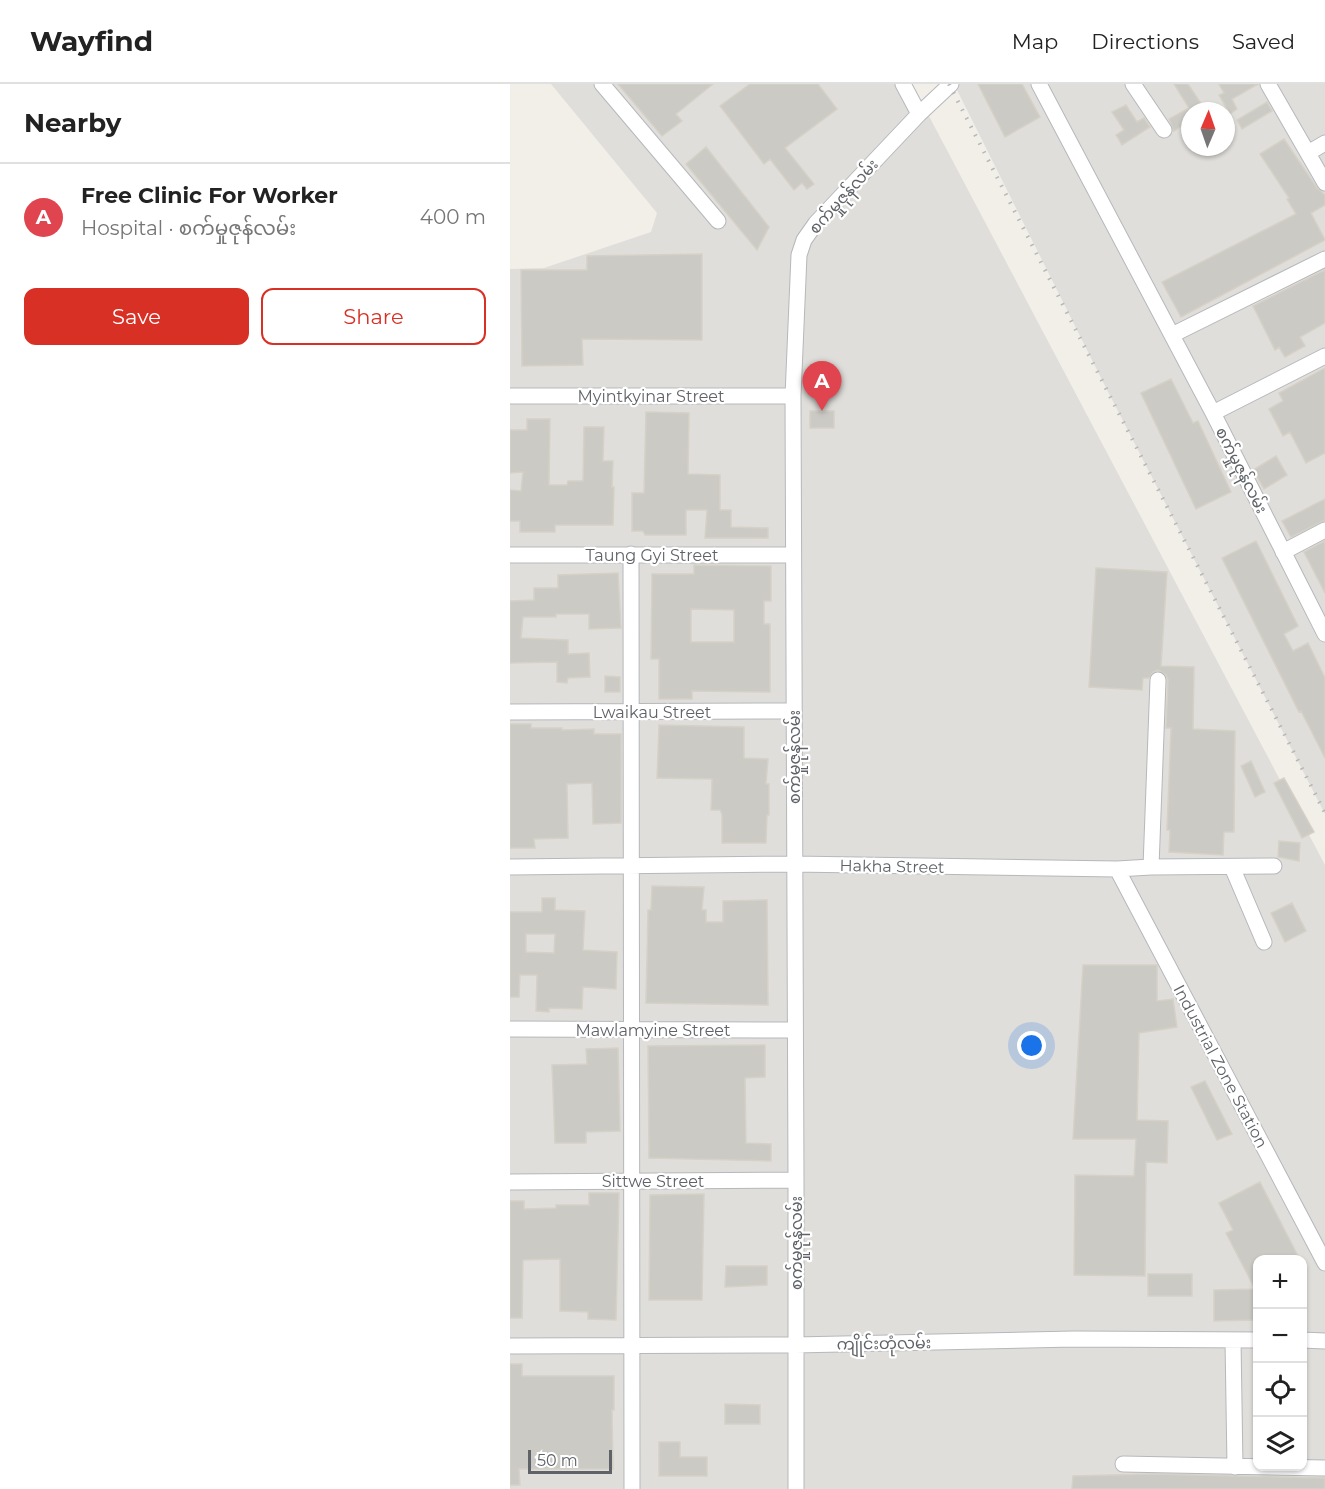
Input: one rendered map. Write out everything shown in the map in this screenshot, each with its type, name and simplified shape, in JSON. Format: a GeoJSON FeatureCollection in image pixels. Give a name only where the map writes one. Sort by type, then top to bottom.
{"type":"FeatureCollection","features":[{"type":"Feature","properties":{"kind":"street"},"geometry":{"type":"LineString","coordinates":[[602,84],[718,221]]}},
{"type":"Feature","properties":{"kind":"street"},"geometry":{"type":"LineString","coordinates":[[903,84],[919,114]]}},
{"type":"Feature","properties":{"kind":"street","name":"စက်မှုဇုန်လမ်း"},"geometry":{"type":"LineString","coordinates":[[796,1489],[793,396],[799,255],[804,240],[816,223],[919,114],[951,84]]}},
{"type":"Feature","properties":{"kind":"street","name":"စက်မှုဇုန်လမ်း"},"geometry":{"type":"LineString","coordinates":[[1039,84],[1213,413],[1325,634]]}},
{"type":"Feature","properties":{"kind":"street"},"geometry":{"type":"LineString","coordinates":[[1133,84],[1164,130]]}},
{"type":"Feature","properties":{"kind":"street"},"geometry":{"type":"LineString","coordinates":[[1268,84],[1325,183]]}},
{"type":"Feature","properties":{"kind":"street"},"geometry":{"type":"LineString","coordinates":[[1308,153],[1325,143]]}},
{"type":"Feature","properties":{"kind":"street"},"geometry":{"type":"LineString","coordinates":[[1172,335],[1325,259]]}},
{"type":"Feature","properties":{"kind":"street"},"geometry":{"type":"LineString","coordinates":[[1213,413],[1325,356]]}},
{"type":"Feature","properties":{"kind":"street","name":"Myintkyinar Street"},"geometry":{"type":"LineString","coordinates":[[510,396],[793,396]]}},
{"type":"Feature","properties":{"kind":"street"},"geometry":{"type":"LineString","coordinates":[[1283,552],[1325,530]]}},
{"type":"Feature","properties":{"kind":"street"},"geometry":{"type":"LineString","coordinates":[[631,554],[632,1489]]}},
{"type":"Feature","properties":{"kind":"street","name":"Taung Gyi Street"},"geometry":{"type":"LineString","coordinates":[[510,555],[793,555]]}},
{"type":"Feature","properties":{"kind":"street"},"geometry":{"type":"LineString","coordinates":[[1151,867],[1158,680]]}},
{"type":"Feature","properties":{"kind":"street","name":"Lwaikau Street"},"geometry":{"type":"LineString","coordinates":[[510,712],[794,711]]}},
{"type":"Feature","properties":{"kind":"street","name":"Hakha Street"},"geometry":{"type":"LineString","coordinates":[[510,867],[794,864],[1117,869],[1274,867]]}},
{"type":"Feature","properties":{"kind":"street"},"geometry":{"type":"LineString","coordinates":[[1232,867],[1264,942]]}},
{"type":"Feature","properties":{"kind":"street","name":"Industrial Zone Station"},"geometry":{"type":"LineString","coordinates":[[1117,869],[1325,1263]]}},
{"type":"Feature","properties":{"kind":"street","name":"Mawlamyine Street"},"geometry":{"type":"LineString","coordinates":[[510,1029],[795,1030]]}},
{"type":"Feature","properties":{"kind":"street","name":"Sittwe Street"},"geometry":{"type":"LineString","coordinates":[[510,1182],[796,1180]]}},
{"type":"Feature","properties":{"kind":"street","name":"ကျိုင်းတုံလမ်း"},"geometry":{"type":"LineString","coordinates":[[510,1346],[795,1345],[1074,1339],[1253,1340]]}},
{"type":"Feature","properties":{"kind":"street"},"geometry":{"type":"LineString","coordinates":[[1233,1340],[1235,1467]]}},
{"type":"Feature","properties":{"kind":"street"},"geometry":{"type":"LineString","coordinates":[[1307,1340],[1325,1341]]}},
{"type":"Feature","properties":{"kind":"street"},"geometry":{"type":"LineString","coordinates":[[1123,1464],[1325,1468]]}},
{"type":"Feature","properties":{"kind":"shaded area"},"geometry":{"type":"Polygon","coordinates":[[[551,84],[912,84],[1325,865],[1325,1489],[510,1489],[510,269],[544,268],[651,232],[657,213],[551,84]]]}},
{"type":"Feature","properties":{"kind":"shaded area"},"geometry":{"type":"Polygon","coordinates":[[[954,84],[1325,84],[1325,814],[1102,380],[954,84]]]}},
{"type":"Feature","properties":{"kind":"building"},"geometry":{"type":"Polygon","coordinates":[[[618,84],[713,84],[676,114],[682,121],[662,136],[618,84]]]}},
{"type":"Feature","properties":{"kind":"building"},"geometry":{"type":"Polygon","coordinates":[[[750,84],[818,84],[837,109],[785,148],[814,184],[807,189],[802,183],[794,190],[770,159],[764,164],[720,106],[750,84]]]}},
{"type":"Feature","properties":{"kind":"building"},"geometry":{"type":"Polygon","coordinates":[[[978,84],[1022,84],[1040,117],[1005,137],[978,84]]]}},
{"type":"Feature","properties":{"kind":"building"},"geometry":{"type":"Polygon","coordinates":[[[1174,84],[1188,84],[1200,102],[1185,102],[1174,84]]]}},
{"type":"Feature","properties":{"kind":"building"},"geometry":{"type":"Polygon","coordinates":[[[1219,84],[1258,84],[1232,99],[1234,102],[1223,102],[1219,95],[1224,93],[1219,84]]]}},
{"type":"Feature","properties":{"kind":"building"},"geometry":{"type":"Polygon","coordinates":[[[1267,102],[1272,111],[1242,129],[1237,120],[1267,102]]]}},
{"type":"Feature","properties":{"kind":"building"},"geometry":{"type":"Polygon","coordinates":[[[1126,105],[1137,122],[1144,118],[1150,127],[1122,145],[1116,135],[1124,130],[1112,112],[1126,105]]]}},
{"type":"Feature","properties":{"kind":"building"},"geometry":{"type":"Polygon","coordinates":[[[1181,112],[1181,126],[1174,131],[1169,119],[1181,112]]]}},
{"type":"Feature","properties":{"kind":"building"},"geometry":{"type":"Polygon","coordinates":[[[1284,139],[1317,188],[1325,195],[1325,205],[1311,213],[1325,240],[1181,317],[1162,282],[1296,214],[1287,199],[1289,198],[1260,154],[1284,139]]]}},
{"type":"Feature","properties":{"kind":"building"},"geometry":{"type":"Polygon","coordinates":[[[706,147],[769,227],[757,250],[686,164],[706,147]]]}},
{"type":"Feature","properties":{"kind":"building"},"geometry":{"type":"Polygon","coordinates":[[[702,254],[702,340],[582,339],[583,365],[522,366],[521,270],[587,270],[587,256],[702,254]]]}},
{"type":"Feature","properties":{"kind":"building"},"geometry":{"type":"Polygon","coordinates":[[[1325,270],[1325,323],[1300,337],[1305,346],[1285,357],[1279,347],[1275,350],[1253,306],[1325,270]]]}},
{"type":"Feature","properties":{"kind":"building"},"geometry":{"type":"Polygon","coordinates":[[[1325,368],[1325,453],[1306,463],[1290,432],[1283,436],[1269,409],[1283,401],[1279,393],[1325,368]]]}},
{"type":"Feature","properties":{"kind":"building"},"geometry":{"type":"Polygon","coordinates":[[[1171,379],[1193,423],[1198,421],[1231,492],[1196,509],[1141,393],[1171,379]]]}},
{"type":"Feature","properties":{"kind":"building"},"geometry":{"type":"Polygon","coordinates":[[[810,411],[834,411],[834,428],[810,428],[810,411]]]}},
{"type":"Feature","properties":{"kind":"building"},"geometry":{"type":"Polygon","coordinates":[[[646,412],[689,413],[688,474],[720,475],[720,510],[731,510],[731,527],[768,528],[768,538],[705,538],[707,510],[686,510],[686,535],[645,535],[643,531],[632,531],[632,493],[644,493],[646,412]]]}},
{"type":"Feature","properties":{"kind":"building"},"geometry":{"type":"Polygon","coordinates":[[[527,419],[550,419],[549,485],[567,485],[568,481],[583,481],[584,427],[604,427],[603,461],[613,461],[613,525],[555,525],[555,532],[520,532],[520,521],[510,521],[510,490],[521,491],[523,472],[510,473],[510,430],[527,430],[527,419]]]}},
{"type":"Feature","properties":{"kind":"building"},"geometry":{"type":"Polygon","coordinates":[[[1276,456],[1287,475],[1264,489],[1253,470],[1276,456]]]}},
{"type":"Feature","properties":{"kind":"building"},"geometry":{"type":"Polygon","coordinates":[[[1325,499],[1325,520],[1291,537],[1282,521],[1325,499]]]}},
{"type":"Feature","properties":{"kind":"building"},"geometry":{"type":"Polygon","coordinates":[[[1256,541],[1298,626],[1284,634],[1293,651],[1308,643],[1325,678],[1325,758],[1301,711],[1299,712],[1222,558],[1256,541]]]}},
{"type":"Feature","properties":{"kind":"building"},"geometry":{"type":"Polygon","coordinates":[[[1325,541],[1325,593],[1304,552],[1325,541]]]}},
{"type":"Feature","properties":{"kind":"building"},"geometry":{"type":"Polygon","coordinates":[[[694,565],[771,566],[771,601],[764,601],[764,624],[770,624],[770,692],[692,691],[692,699],[659,699],[659,659],[651,659],[652,574],[694,574],[694,565]],[[691,609],[691,642],[734,642],[734,610],[691,609]]]}},
{"type":"Feature","properties":{"kind":"building"},"geometry":{"type":"Polygon","coordinates":[[[1096,568],[1167,572],[1161,666],[1194,667],[1193,729],[1235,731],[1234,832],[1224,832],[1223,855],[1169,852],[1170,830],[1167,830],[1171,728],[1166,728],[1168,680],[1166,675],[1158,670],[1153,672],[1149,678],[1143,678],[1142,690],[1089,687],[1096,568]]]}},
{"type":"Feature","properties":{"kind":"building"},"geometry":{"type":"Polygon","coordinates":[[[618,573],[621,628],[589,629],[589,614],[523,617],[521,638],[568,640],[568,654],[589,653],[590,677],[568,678],[567,683],[557,682],[557,662],[510,663],[510,601],[534,600],[534,588],[558,588],[558,575],[618,573]]]}},
{"type":"Feature","properties":{"kind":"building"},"geometry":{"type":"Polygon","coordinates":[[[605,676],[620,677],[620,692],[605,692],[605,676]]]}},
{"type":"Feature","properties":{"kind":"building"},"geometry":{"type":"Polygon","coordinates":[[[510,724],[531,724],[531,728],[562,728],[562,730],[594,729],[594,734],[621,734],[621,823],[593,824],[592,783],[567,784],[568,838],[534,839],[535,848],[510,848],[510,724]]]}},
{"type":"Feature","properties":{"kind":"building"},"geometry":{"type":"Polygon","coordinates":[[[659,725],[744,727],[744,758],[768,759],[766,784],[769,784],[769,815],[767,815],[766,843],[722,843],[722,814],[720,810],[711,810],[712,779],[657,778],[659,725]]]}},
{"type":"Feature","properties":{"kind":"building"},"geometry":{"type":"Polygon","coordinates":[[[1251,761],[1265,792],[1255,797],[1241,766],[1251,761]]]}},
{"type":"Feature","properties":{"kind":"building"},"geometry":{"type":"Polygon","coordinates":[[[1284,778],[1314,832],[1302,838],[1274,783],[1284,778]]]}},
{"type":"Feature","properties":{"kind":"building"},"geometry":{"type":"Polygon","coordinates":[[[1279,841],[1300,843],[1299,861],[1278,857],[1279,841]]]}},
{"type":"Feature","properties":{"kind":"building"},"geometry":{"type":"Polygon","coordinates":[[[652,886],[704,887],[702,910],[706,910],[706,922],[723,922],[723,901],[767,900],[768,1005],[646,1003],[648,910],[651,910],[652,886]]]}},
{"type":"Feature","properties":{"kind":"building"},"geometry":{"type":"Polygon","coordinates":[[[542,898],[555,898],[555,910],[585,911],[583,950],[617,952],[616,989],[583,987],[582,1009],[549,1008],[549,1012],[536,1011],[537,975],[520,975],[519,997],[510,997],[510,912],[542,912],[542,898]],[[526,934],[526,952],[554,953],[555,934],[526,934]]]}},
{"type":"Feature","properties":{"kind":"building"},"geometry":{"type":"Polygon","coordinates":[[[1292,903],[1306,931],[1285,942],[1271,913],[1292,903]]]}},
{"type":"Feature","properties":{"kind":"building"},"geometry":{"type":"Polygon","coordinates":[[[1083,965],[1157,965],[1157,1001],[1173,999],[1177,1027],[1139,1033],[1137,1120],[1168,1121],[1167,1163],[1146,1162],[1145,1276],[1074,1275],[1075,1175],[1134,1176],[1136,1139],[1073,1139],[1083,965]]]}},
{"type":"Feature","properties":{"kind":"building"},"geometry":{"type":"Polygon","coordinates":[[[765,1045],[765,1077],[745,1078],[746,1143],[771,1144],[771,1161],[649,1158],[648,1046],[765,1045]]]}},
{"type":"Feature","properties":{"kind":"building"},"geometry":{"type":"Polygon","coordinates":[[[618,1048],[620,1131],[586,1132],[586,1143],[555,1143],[552,1065],[587,1064],[586,1049],[618,1048]]]}},
{"type":"Feature","properties":{"kind":"building"},"geometry":{"type":"Polygon","coordinates":[[[1205,1081],[1232,1134],[1217,1140],[1191,1087],[1205,1081]]]}},
{"type":"Feature","properties":{"kind":"building"},"geometry":{"type":"Polygon","coordinates":[[[1260,1182],[1297,1255],[1253,1255],[1253,1285],[1226,1233],[1233,1230],[1219,1203],[1260,1182]]]}},
{"type":"Feature","properties":{"kind":"building"},"geometry":{"type":"Polygon","coordinates":[[[589,1193],[619,1193],[616,1320],[588,1319],[588,1312],[560,1311],[560,1259],[523,1260],[522,1318],[510,1318],[510,1201],[524,1201],[524,1209],[556,1208],[556,1205],[589,1205],[589,1193]]]}},
{"type":"Feature","properties":{"kind":"building"},"geometry":{"type":"Polygon","coordinates":[[[704,1194],[702,1300],[649,1300],[650,1195],[704,1194]]]}},
{"type":"Feature","properties":{"kind":"building"},"geometry":{"type":"Polygon","coordinates":[[[726,1266],[767,1266],[767,1285],[725,1287],[726,1266]]]}},
{"type":"Feature","properties":{"kind":"building"},"geometry":{"type":"Polygon","coordinates":[[[1148,1274],[1192,1274],[1192,1296],[1148,1296],[1148,1274]]]}},
{"type":"Feature","properties":{"kind":"building"},"geometry":{"type":"Polygon","coordinates":[[[1253,1289],[1253,1320],[1214,1321],[1214,1290],[1253,1289]]]}},
{"type":"Feature","properties":{"kind":"building"},"geometry":{"type":"Polygon","coordinates":[[[510,1364],[522,1364],[522,1376],[614,1376],[613,1469],[519,1469],[520,1485],[510,1485],[510,1364]]]}},
{"type":"Feature","properties":{"kind":"building"},"geometry":{"type":"Polygon","coordinates":[[[725,1404],[760,1405],[760,1424],[725,1424],[725,1404]]]}},
{"type":"Feature","properties":{"kind":"building"},"geometry":{"type":"Polygon","coordinates":[[[659,1442],[680,1442],[680,1457],[707,1457],[707,1476],[659,1476],[659,1442]]]}},
{"type":"Feature","properties":{"kind":"building"},"geometry":{"type":"Polygon","coordinates":[[[1151,1474],[1325,1478],[1325,1489],[1072,1489],[1073,1476],[1151,1474]]]}},
{"type":"Feature","properties":{"kind":"railway"},"geometry":{"type":"LineString","coordinates":[[949,84],[1325,813]]}},
{"type":"Feature","properties":{"kind":"place","name":"Free Clinic For Worker"},"geometry":{"type":"Point","coordinates":[822,411]}}]}
